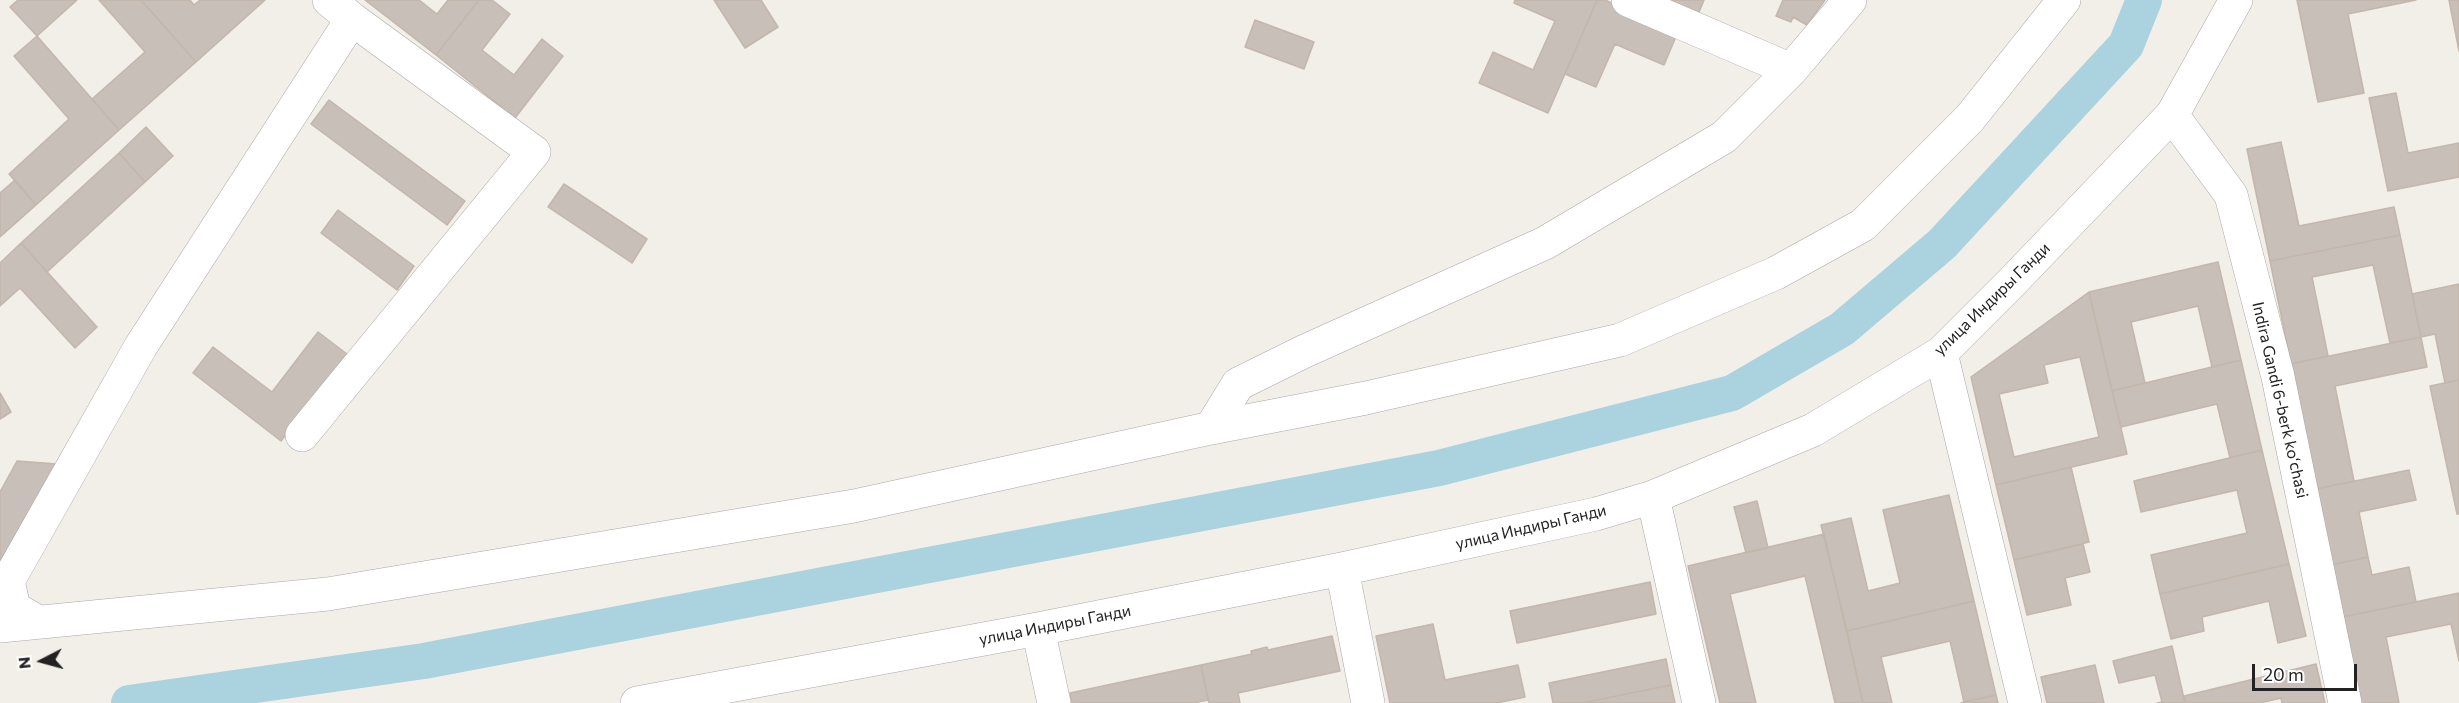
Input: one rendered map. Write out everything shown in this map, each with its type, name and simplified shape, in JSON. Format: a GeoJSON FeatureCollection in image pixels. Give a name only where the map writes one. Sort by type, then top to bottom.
{"type":"FeatureCollection","features":[{"type":"Feature","properties":{"kind":"street"},"geometry":{"type":"LineString","coordinates":[[1628,0],[1791,70]]}},
{"type":"Feature","properties":{"kind":"street"},"geometry":{"type":"LineString","coordinates":[[1211,428],[1238,384],[1305,351],[1545,243],[1724,137],[1791,70],[1850,0]]}},
{"type":"Feature","properties":{"kind":"street"},"geometry":{"type":"LineString","coordinates":[[0,626],[328,594],[854,506],[1211,428],[1366,398],[1620,340],[1776,273],[1863,225],[1970,118],[2064,0]]}},
{"type":"Feature","properties":{"kind":"street","name":"улица Индиры Ганди"},"geometry":{"type":"LineString","coordinates":[[637,703],[730,694],[1038,629],[1342,569],[1596,514],[1653,497],[1813,430],[1941,353],[2014,280],[2172,115],[2236,0]]}},
{"type":"Feature","properties":{"kind":"street"},"geometry":{"type":"LineString","coordinates":[[38,622],[14,608],[8,581],[141,346],[341,9],[534,152],[302,435]]}},
{"type":"Feature","properties":{"kind":"street","name":"Indira Gandi 6-berk koʻchasi"},"geometry":{"type":"LineString","coordinates":[[2172,115],[2231,195],[2278,377],[2345,703]]}},
{"type":"Feature","properties":{"kind":"street"},"geometry":{"type":"LineString","coordinates":[[1941,353],[2025,703]]}},
{"type":"Feature","properties":{"kind":"street"},"geometry":{"type":"LineString","coordinates":[[1653,497],[1699,703]]}},
{"type":"Feature","properties":{"kind":"street"},"geometry":{"type":"LineString","coordinates":[[1342,569],[1368,703]]}},
{"type":"Feature","properties":{"kind":"street"},"geometry":{"type":"LineString","coordinates":[[1038,629],[1053,703]]}},
{"type":"Feature","properties":{"kind":"building"},"geometry":{"type":"Polygon","coordinates":[[[18,0],[77,0],[37,36],[10,7],[18,0]]]}},
{"type":"Feature","properties":{"kind":"building"},"geometry":{"type":"Polygon","coordinates":[[[99,0],[141,0],[196,62],[119,130],[92,99],[145,52],[99,0]]]}},
{"type":"Feature","properties":{"kind":"building"},"geometry":{"type":"Polygon","coordinates":[[[141,0],[190,0],[194,5],[200,0],[265,0],[196,62],[141,0]]]}},
{"type":"Feature","properties":{"kind":"building"},"geometry":{"type":"Polygon","coordinates":[[[365,0],[419,0],[437,14],[448,0],[479,0],[436,55],[365,0]]]}},
{"type":"Feature","properties":{"kind":"building"},"geometry":{"type":"Polygon","coordinates":[[[479,0],[492,0],[510,14],[482,50],[514,75],[542,39],[563,56],[515,118],[436,55],[479,0]]]}},
{"type":"Feature","properties":{"kind":"building"},"geometry":{"type":"Polygon","coordinates":[[[714,0],[761,0],[778,27],[745,48],[714,0]]]}},
{"type":"Feature","properties":{"kind":"building"},"geometry":{"type":"Polygon","coordinates":[[[1515,0],[1597,0],[1548,113],[1479,83],[1493,52],[1533,70],[1555,21],[1514,3],[1515,0]]]}},
{"type":"Feature","properties":{"kind":"building"},"geometry":{"type":"Polygon","coordinates":[[[1597,0],[1605,0],[1678,32],[1664,65],[1615,44],[1596,87],[1565,74],[1597,0]]]}},
{"type":"Feature","properties":{"kind":"building"},"geometry":{"type":"Polygon","coordinates":[[[1653,0],[1704,0],[1697,17],[1653,0]]]}},
{"type":"Feature","properties":{"kind":"building"},"geometry":{"type":"Polygon","coordinates":[[[1783,0],[1825,0],[1807,25],[1793,17],[1791,22],[1776,16],[1783,0]]]}},
{"type":"Feature","properties":{"kind":"building"},"geometry":{"type":"Polygon","coordinates":[[[2297,0],[2416,0],[2348,14],[2364,93],[2318,102],[2297,0]]]}},
{"type":"Feature","properties":{"kind":"building"},"geometry":{"type":"Polygon","coordinates":[[[2449,0],[2459,0],[2459,51],[2449,0]]]}},
{"type":"Feature","properties":{"kind":"building"},"geometry":{"type":"Polygon","coordinates":[[[1255,20],[1314,42],[1304,69],[1245,47],[1255,20]]]}},
{"type":"Feature","properties":{"kind":"building"},"geometry":{"type":"Polygon","coordinates":[[[37,36],[119,130],[36,205],[9,174],[69,119],[14,56],[37,36]]]}},
{"type":"Feature","properties":{"kind":"building"},"geometry":{"type":"Polygon","coordinates":[[[2396,93],[2408,153],[2459,143],[2459,177],[2388,191],[2369,98],[2396,93]]]}},
{"type":"Feature","properties":{"kind":"building"},"geometry":{"type":"Polygon","coordinates":[[[329,100],[465,201],[447,225],[311,124],[329,100]]]}},
{"type":"Feature","properties":{"kind":"building"},"geometry":{"type":"Polygon","coordinates":[[[146,127],[173,156],[145,182],[119,153],[146,127]]]}},
{"type":"Feature","properties":{"kind":"building"},"geometry":{"type":"Polygon","coordinates":[[[2281,142],[2299,226],[2394,207],[2400,235],[2270,261],[2247,149],[2281,142]]]}},
{"type":"Feature","properties":{"kind":"building"},"geometry":{"type":"Polygon","coordinates":[[[119,153],[145,182],[47,272],[21,243],[119,153]]]}},
{"type":"Feature","properties":{"kind":"building"},"geometry":{"type":"Polygon","coordinates":[[[15,180],[36,205],[0,237],[0,193],[15,180]]]}},
{"type":"Feature","properties":{"kind":"building"},"geometry":{"type":"Polygon","coordinates":[[[564,184],[647,239],[632,263],[548,207],[564,184]]]}},
{"type":"Feature","properties":{"kind":"building"},"geometry":{"type":"Polygon","coordinates":[[[338,210],[414,266],[397,290],[321,233],[338,210]]]}},
{"type":"Feature","properties":{"kind":"building"},"geometry":{"type":"Polygon","coordinates":[[[2400,235],[2421,337],[2390,343],[2373,265],[2312,277],[2328,356],[2291,364],[2270,261],[2400,235]]]}},
{"type":"Feature","properties":{"kind":"building"},"geometry":{"type":"Polygon","coordinates":[[[21,243],[97,327],[75,348],[20,288],[0,306],[0,263],[21,243]]]}},
{"type":"Feature","properties":{"kind":"building"},"geometry":{"type":"Polygon","coordinates":[[[2218,262],[2241,360],[2212,367],[2198,306],[2131,322],[2145,383],[2112,391],[2089,292],[2218,262]]]}},
{"type":"Feature","properties":{"kind":"building"},"geometry":{"type":"Polygon","coordinates":[[[2459,284],[2459,380],[2445,383],[2435,334],[2421,337],[2412,294],[2459,284]]]}},
{"type":"Feature","properties":{"kind":"building"},"geometry":{"type":"Polygon","coordinates":[[[2089,292],[2127,454],[1996,485],[1971,377],[2089,292]],[[2080,357],[2044,365],[2048,383],[1999,394],[2014,457],[2099,437],[2080,357]]]}},
{"type":"Feature","properties":{"kind":"building"},"geometry":{"type":"Polygon","coordinates":[[[318,332],[347,354],[281,441],[193,373],[213,347],[272,392],[318,332]]]}},
{"type":"Feature","properties":{"kind":"building"},"geometry":{"type":"Polygon","coordinates":[[[2421,337],[2427,367],[2335,386],[2354,481],[2316,489],[2291,364],[2421,337]]]}},
{"type":"Feature","properties":{"kind":"building"},"geometry":{"type":"Polygon","coordinates":[[[2241,360],[2262,450],[2230,458],[2217,404],[2121,427],[2112,391],[2241,360]]]}},
{"type":"Feature","properties":{"kind":"building"},"geometry":{"type":"Polygon","coordinates":[[[2459,380],[2459,514],[2457,514],[2430,386],[2459,380]]]}},
{"type":"Feature","properties":{"kind":"building"},"geometry":{"type":"Polygon","coordinates":[[[0,393],[11,412],[0,419],[0,393]]]}},
{"type":"Feature","properties":{"kind":"building"},"geometry":{"type":"Polygon","coordinates":[[[2262,450],[2289,564],[2160,594],[2151,555],[2247,533],[2237,490],[2141,512],[2134,481],[2262,450]]]}},
{"type":"Feature","properties":{"kind":"building"},"geometry":{"type":"Polygon","coordinates":[[[17,461],[57,464],[0,565],[0,492],[17,461]]]}},
{"type":"Feature","properties":{"kind":"building"},"geometry":{"type":"Polygon","coordinates":[[[2071,467],[2089,542],[2014,560],[1996,485],[2071,467]]]}},
{"type":"Feature","properties":{"kind":"building"},"geometry":{"type":"Polygon","coordinates":[[[2409,470],[2416,500],[2359,512],[2368,557],[2331,565],[2316,489],[2409,470]]]}},
{"type":"Feature","properties":{"kind":"building"},"geometry":{"type":"Polygon","coordinates":[[[1949,495],[1974,601],[1847,631],[1821,525],[1851,518],[1868,591],[1900,583],[1883,510],[1949,495]]]}},
{"type":"Feature","properties":{"kind":"building"},"geometry":{"type":"Polygon","coordinates":[[[1757,501],[1768,548],[1746,553],[1734,507],[1757,501]]]}},
{"type":"Feature","properties":{"kind":"building"},"geometry":{"type":"Polygon","coordinates":[[[1824,534],[1863,703],[1835,703],[1805,576],[1730,594],[1756,703],[1720,703],[1688,566],[1824,534]]]}},
{"type":"Feature","properties":{"kind":"building"},"geometry":{"type":"Polygon","coordinates":[[[2083,544],[2090,572],[2065,578],[2071,605],[2027,615],[2014,560],[2083,544]]]}},
{"type":"Feature","properties":{"kind":"building"},"geometry":{"type":"Polygon","coordinates":[[[2368,557],[2372,575],[2409,567],[2416,602],[2342,617],[2331,565],[2368,557]]]}},
{"type":"Feature","properties":{"kind":"building"},"geometry":{"type":"Polygon","coordinates":[[[2289,564],[2306,636],[2278,643],[2269,601],[2202,617],[2204,631],[2171,639],[2160,594],[2289,564]]]}},
{"type":"Feature","properties":{"kind":"building"},"geometry":{"type":"Polygon","coordinates":[[[1650,582],[1656,614],[1517,643],[1510,611],[1650,582]]]}},
{"type":"Feature","properties":{"kind":"building"},"geometry":{"type":"Polygon","coordinates":[[[2459,593],[2459,661],[2451,624],[2386,637],[2399,703],[2359,703],[2342,617],[2459,593]]]}},
{"type":"Feature","properties":{"kind":"building"},"geometry":{"type":"Polygon","coordinates":[[[1974,601],[1996,695],[1964,702],[1950,641],[1881,657],[1892,703],[1863,703],[1847,631],[1974,601]]]}},
{"type":"Feature","properties":{"kind":"building"},"geometry":{"type":"Polygon","coordinates":[[[1433,624],[1445,680],[1518,665],[1525,697],[1497,703],[1390,703],[1376,636],[1433,624]]]}},
{"type":"Feature","properties":{"kind":"building"},"geometry":{"type":"Polygon","coordinates":[[[1332,636],[1340,671],[1238,693],[1240,703],[1209,703],[1201,665],[1252,654],[1251,651],[1267,647],[1268,650],[1332,636]]]}},
{"type":"Feature","properties":{"kind":"building"},"geometry":{"type":"Polygon","coordinates":[[[2172,646],[2185,703],[2157,703],[2162,702],[2155,675],[2119,683],[2113,661],[2172,646]]]}},
{"type":"Feature","properties":{"kind":"building"},"geometry":{"type":"Polygon","coordinates":[[[1666,659],[1671,685],[1582,703],[1553,703],[1549,683],[1666,659]]]}},
{"type":"Feature","properties":{"kind":"building"},"geometry":{"type":"Polygon","coordinates":[[[2316,664],[2325,703],[2282,703],[2281,698],[2260,703],[2185,703],[2184,696],[2316,664]]]}},
{"type":"Feature","properties":{"kind":"building"},"geometry":{"type":"Polygon","coordinates":[[[1201,665],[1208,700],[1193,703],[1072,703],[1070,693],[1201,665]]]}},
{"type":"Feature","properties":{"kind":"building"},"geometry":{"type":"Polygon","coordinates":[[[2095,665],[2104,703],[2047,703],[2041,677],[2095,665]]]}},
{"type":"Feature","properties":{"kind":"building"},"geometry":{"type":"Polygon","coordinates":[[[1671,685],[1675,703],[1582,703],[1671,685]]]}},
{"type":"Feature","properties":{"kind":"building"},"geometry":{"type":"Polygon","coordinates":[[[1996,695],[1998,703],[1961,703],[1964,702],[1996,695]]]}},
{"type":"Feature","properties":{"kind":"waterway"},"geometry":{"type":"LineString","coordinates":[[129,703],[424,661],[1439,468],[1732,393],[1842,329],[1942,244],[2126,45],[2144,0]]}}]}
